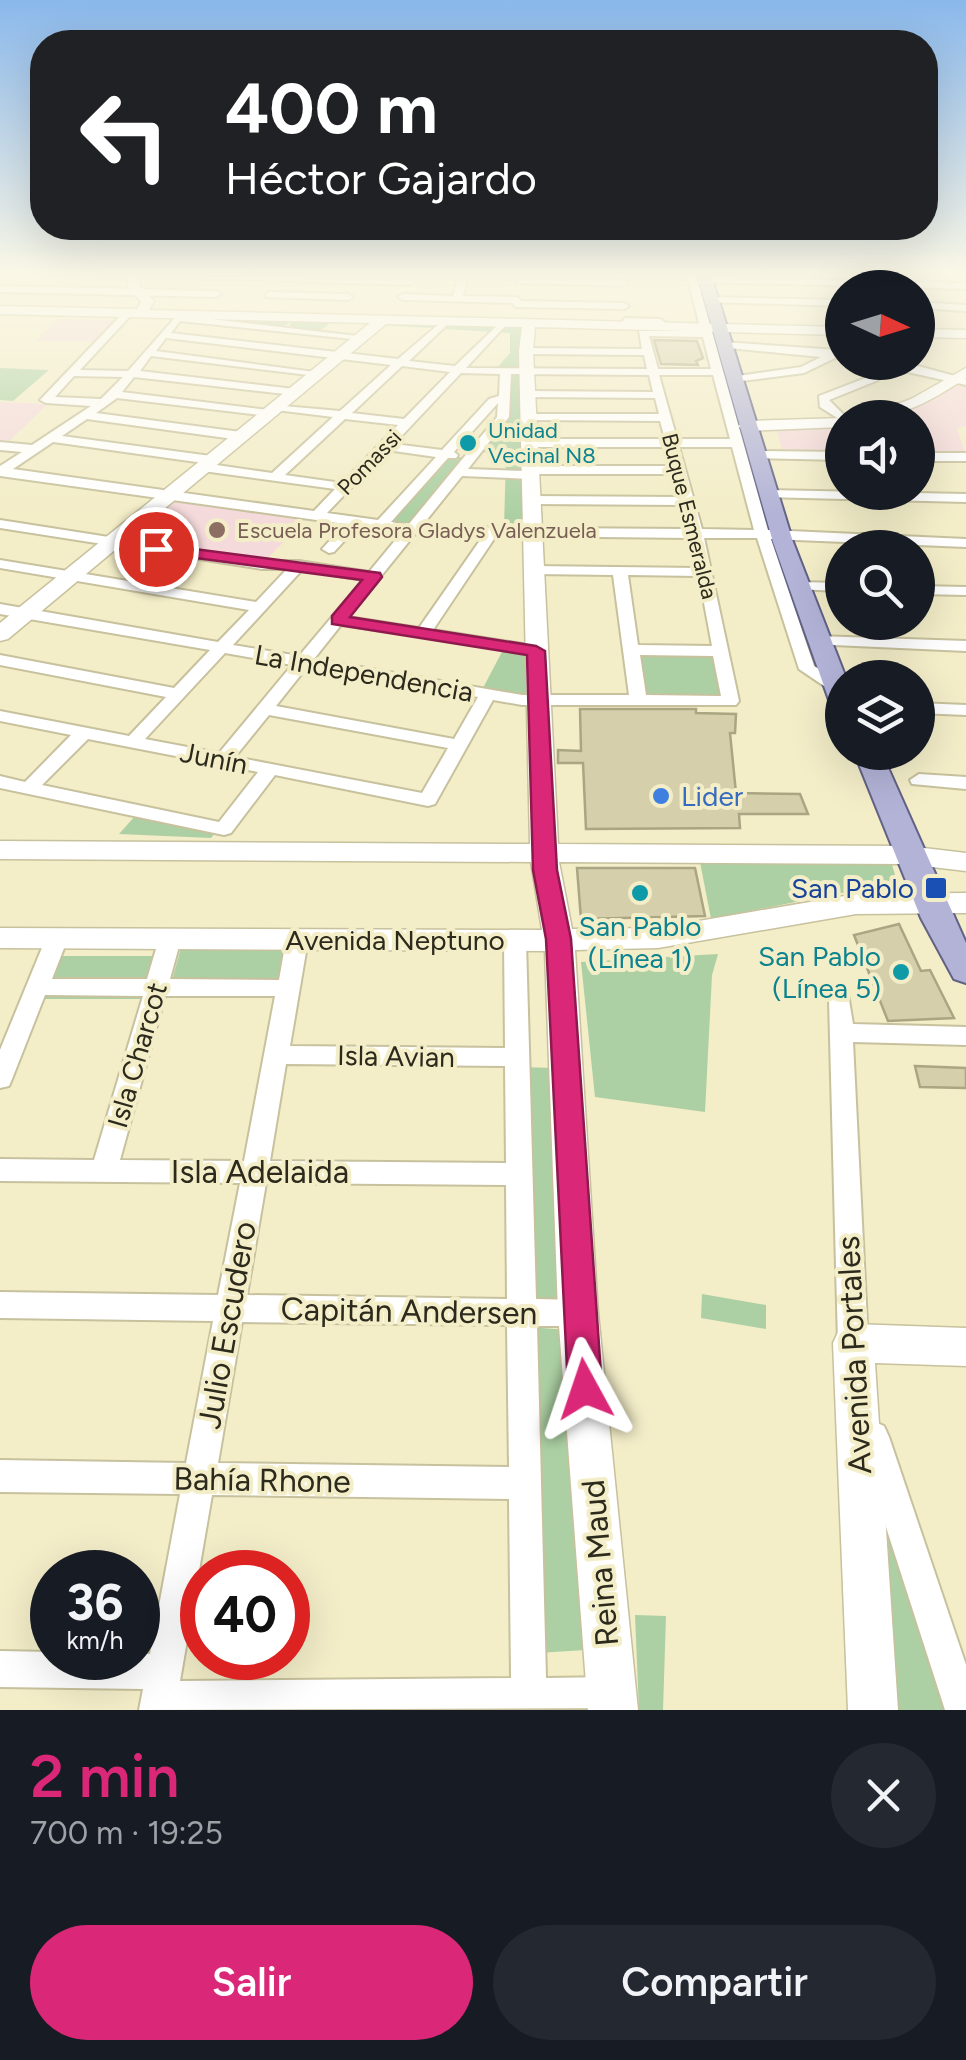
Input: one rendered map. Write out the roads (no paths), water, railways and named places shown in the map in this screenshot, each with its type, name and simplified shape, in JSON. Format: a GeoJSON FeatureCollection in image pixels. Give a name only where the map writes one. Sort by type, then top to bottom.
{"type":"FeatureCollection","features":[{"type":"Feature","properties":{"kind":"main road"},"geometry":{"type":"LineString","coordinates":[[718,355],[768,494],[771,535],[798,586],[826,660]]}},
{"type":"Feature","properties":{"kind":"main road"},"geometry":{"type":"LineString","coordinates":[[875,770],[916,856],[966,940]]}},
{"type":"Feature","properties":{"kind":"main road"},"geometry":{"type":"LineString","coordinates":[[948,904],[966,971]]}},
{"type":"Feature","properties":{"kind":"street"},"geometry":{"type":"LineString","coordinates":[[89,355],[46,400],[110,398],[406,423]]}},
{"type":"Feature","properties":{"kind":"street"},"geometry":{"type":"LineString","coordinates":[[1,472],[110,398],[148,355]]}},
{"type":"Feature","properties":{"kind":"street"},"geometry":{"type":"LineString","coordinates":[[164,355],[317,373]]}},
{"type":"Feature","properties":{"kind":"street"},"geometry":{"type":"LineString","coordinates":[[328,355],[458,370],[725,376],[804,370],[825,360]]}},
{"type":"Feature","properties":{"kind":"street"},"geometry":{"type":"LineString","coordinates":[[275,477],[408,355]]}},
{"type":"Feature","properties":{"kind":"street","name":"Pomassi"},"geometry":{"type":"LineString","coordinates":[[317,516],[476,355]]}},
{"type":"Feature","properties":{"kind":"street","name":"Reina Maud"},"geometry":{"type":"LineString","coordinates":[[526,355],[544,853],[559,939],[578,1313],[612,1703]]}},
{"type":"Feature","properties":{"kind":"street","name":"Buque Esmeralda"},"geometry":{"type":"LineString","coordinates":[[649,355],[706,572],[730,701]]}},
{"type":"Feature","properties":{"kind":"street"},"geometry":{"type":"LineString","coordinates":[[0,634],[338,356]]}},
{"type":"Feature","properties":{"kind":"street"},"geometry":{"type":"LineString","coordinates":[[223,760],[503,418],[506,371]]}},
{"type":"Feature","properties":{"kind":"street"},"geometry":{"type":"LineString","coordinates":[[71,372],[132,374],[294,392]]}},
{"type":"Feature","properties":{"kind":"street"},"geometry":{"type":"LineString","coordinates":[[935,372],[963,378]]}},
{"type":"Feature","properties":{"kind":"street"},"geometry":{"type":"LineString","coordinates":[[725,376],[736,443],[771,535],[805,665],[825,683]]}},
{"type":"Feature","properties":{"kind":"street"},"geometry":{"type":"LineString","coordinates":[[921,400],[963,378]]}},
{"type":"Feature","properties":{"kind":"street"},"geometry":{"type":"LineString","coordinates":[[825,406],[823,398],[862,380]]}},
{"type":"Feature","properties":{"kind":"street"},"geometry":{"type":"LineString","coordinates":[[527,394],[660,395]]}},
{"type":"Feature","properties":{"kind":"street"},"geometry":{"type":"LineString","coordinates":[[381,525],[493,400],[506,398]]}},
{"type":"Feature","properties":{"kind":"street"},"geometry":{"type":"LineString","coordinates":[[86,416],[241,436]]}},
{"type":"Feature","properties":{"kind":"street"},"geometry":{"type":"LineString","coordinates":[[528,418],[666,418]]}},
{"type":"Feature","properties":{"kind":"street"},"geometry":{"type":"LineString","coordinates":[[746,426],[825,421]]}},
{"type":"Feature","properties":{"kind":"street"},"geometry":{"type":"LineString","coordinates":[[52,438],[346,486]]}},
{"type":"Feature","properties":{"kind":"street"},"geometry":{"type":"LineString","coordinates":[[529,442],[736,443]]}},
{"type":"Feature","properties":{"kind":"street"},"geometry":{"type":"LineString","coordinates":[[0,446],[35,449]]}},
{"type":"Feature","properties":{"kind":"street"},"geometry":{"type":"LineString","coordinates":[[384,446],[472,457]]}},
{"type":"Feature","properties":{"kind":"street"},"geometry":{"type":"LineString","coordinates":[[756,455],[825,456]]}},
{"type":"Feature","properties":{"kind":"street"},"geometry":{"type":"LineString","coordinates":[[935,456],[966,457]]}},
{"type":"Feature","properties":{"kind":"street"},"geometry":{"type":"LineString","coordinates":[[460,472],[680,470]]}},
{"type":"Feature","properties":{"kind":"street"},"geometry":{"type":"LineString","coordinates":[[1,472],[413,530],[696,533],[966,543]]}},
{"type":"Feature","properties":{"kind":"street"},"geometry":{"type":"LineString","coordinates":[[768,494],[966,498]]}},
{"type":"Feature","properties":{"kind":"street"},"geometry":{"type":"LineString","coordinates":[[530,500],[688,501]]}},
{"type":"Feature","properties":{"kind":"street"},"geometry":{"type":"LineString","coordinates":[[328,549],[354,521]]}},
{"type":"Feature","properties":{"kind":"street"},"geometry":{"type":"LineString","coordinates":[[0,524],[262,565],[299,565],[374,577]]}},
{"type":"Feature","properties":{"kind":"street"},"geometry":{"type":"LineString","coordinates":[[423,634],[492,532]]}},
{"type":"Feature","properties":{"kind":"street"},"geometry":{"type":"LineString","coordinates":[[0,564],[260,607]]}},
{"type":"Feature","properties":{"kind":"street"},"geometry":{"type":"LineString","coordinates":[[133,742],[299,565]]}},
{"type":"Feature","properties":{"kind":"street"},"geometry":{"type":"LineString","coordinates":[[533,570],[706,572]]}},
{"type":"Feature","properties":{"kind":"street"},"geometry":{"type":"LineString","coordinates":[[620,571],[638,700]]}},
{"type":"Feature","properties":{"kind":"street"},"geometry":{"type":"LineString","coordinates":[[798,586],[825,587]]}},
{"type":"Feature","properties":{"kind":"street"},"geometry":{"type":"LineString","coordinates":[[935,590],[966,591]]}},
{"type":"Feature","properties":{"kind":"street","name":"La Independencia"},"geometry":{"type":"LineString","coordinates":[[0,609],[488,694],[536,699],[730,701]]}},
{"type":"Feature","properties":{"kind":"street"},"geometry":{"type":"LineString","coordinates":[[338,620],[536,651]]}},
{"type":"Feature","properties":{"kind":"street"},"geometry":{"type":"LineString","coordinates":[[818,641],[966,646]]}},
{"type":"Feature","properties":{"kind":"street"},"geometry":{"type":"LineString","coordinates":[[631,650],[721,651]]}},
{"type":"Feature","properties":{"kind":"street"},"geometry":{"type":"LineString","coordinates":[[0,660],[178,694]]}},
{"type":"Feature","properties":{"kind":"street"},"geometry":{"type":"LineString","coordinates":[[264,709],[459,745],[488,694]]}},
{"type":"Feature","properties":{"kind":"street"},"geometry":{"type":"LineString","coordinates":[[935,709],[966,710]]}},
{"type":"Feature","properties":{"kind":"street","name":"Junín"},"geometry":{"type":"LineString","coordinates":[[0,716],[428,800],[459,745]]}},
{"type":"Feature","properties":{"kind":"street"},"geometry":{"type":"LineString","coordinates":[[28,788],[84,732]]}},
{"type":"Feature","properties":{"kind":"street"},"geometry":{"type":"LineString","coordinates":[[0,782],[224,829],[270,769]]}},
{"type":"Feature","properties":{"kind":"street"},"geometry":{"type":"LineString","coordinates":[[919,780],[966,782]]}},
{"type":"Feature","properties":{"kind":"street"},"geometry":{"type":"LineString","coordinates":[[0,850],[916,856],[966,862]]}},
{"type":"Feature","properties":{"kind":"street","name":"Avenida Neptuno"},"geometry":{"type":"LineString","coordinates":[[0,938],[515,941],[682,936],[840,906],[948,904]]}},
{"type":"Feature","properties":{"kind":"street"},"geometry":{"type":"LineString","coordinates":[[0,1079],[8,1040],[37,987],[57,938]]}},
{"type":"Feature","properties":{"kind":"street","name":"Isla Charcot"},"geometry":{"type":"LineString","coordinates":[[104,1171],[170,939]]}},
{"type":"Feature","properties":{"kind":"street","name":"Julio Escudero"},"geometry":{"type":"LineString","coordinates":[[160,1694],[296,940]]}},
{"type":"Feature","properties":{"kind":"street"},"geometry":{"type":"LineString","coordinates":[[515,941],[529,1703]]}},
{"type":"Feature","properties":{"kind":"street"},"geometry":{"type":"LineString","coordinates":[[37,987],[288,988]]}},
{"type":"Feature","properties":{"kind":"street","name":"Avenida Portales"},"geometry":{"type":"LineString","coordinates":[[840,1000],[872,1710]]}},
{"type":"Feature","properties":{"kind":"street"},"geometry":{"type":"LineString","coordinates":[[842,1033],[966,1036]]}},
{"type":"Feature","properties":{"kind":"street","name":"Isla Avian"},"geometry":{"type":"LineString","coordinates":[[276,1054],[517,1057]]}},
{"type":"Feature","properties":{"kind":"street","name":"Isla Adelaida"},"geometry":{"type":"LineString","coordinates":[[0,1170],[519,1174]]}},
{"type":"Feature","properties":{"kind":"street","name":"Capitán Andersen"},"geometry":{"type":"LineString","coordinates":[[0,1306],[578,1313]]}},
{"type":"Feature","properties":{"kind":"street"},"geometry":{"type":"LineString","coordinates":[[963,1710],[854,1362],[966,1348]]}},
{"type":"Feature","properties":{"kind":"street","name":"Bahía Rhone"},"geometry":{"type":"LineString","coordinates":[[0,1476],[524,1483]]}},
{"type":"Feature","properties":{"kind":"street"},"geometry":{"type":"LineString","coordinates":[[0,1669],[160,1694],[612,1703]]}},
{"type":"Feature","properties":{"kind":"place","name":"Unidad Vecinal N8"},"geometry":{"type":"Point","coordinates":[468,443]}},
{"type":"Feature","properties":{"kind":"place","name":"Escuela Profesora Gladys Valenzuela"},"geometry":{"type":"Point","coordinates":[217,530]}},
{"type":"Feature","properties":{"kind":"place","name":"Lider"},"geometry":{"type":"Point","coordinates":[661,796]}},
{"type":"Feature","properties":{"kind":"place","name":"San Pablo"},"geometry":{"type":"Point","coordinates":[936,888]}},
{"type":"Feature","properties":{"kind":"place","name":"San Pablo (Línea 1)"},"geometry":{"type":"Point","coordinates":[640,893]}},
{"type":"Feature","properties":{"kind":"place","name":"San Pablo (Línea 5)"},"geometry":{"type":"Point","coordinates":[901,972]}}]}
